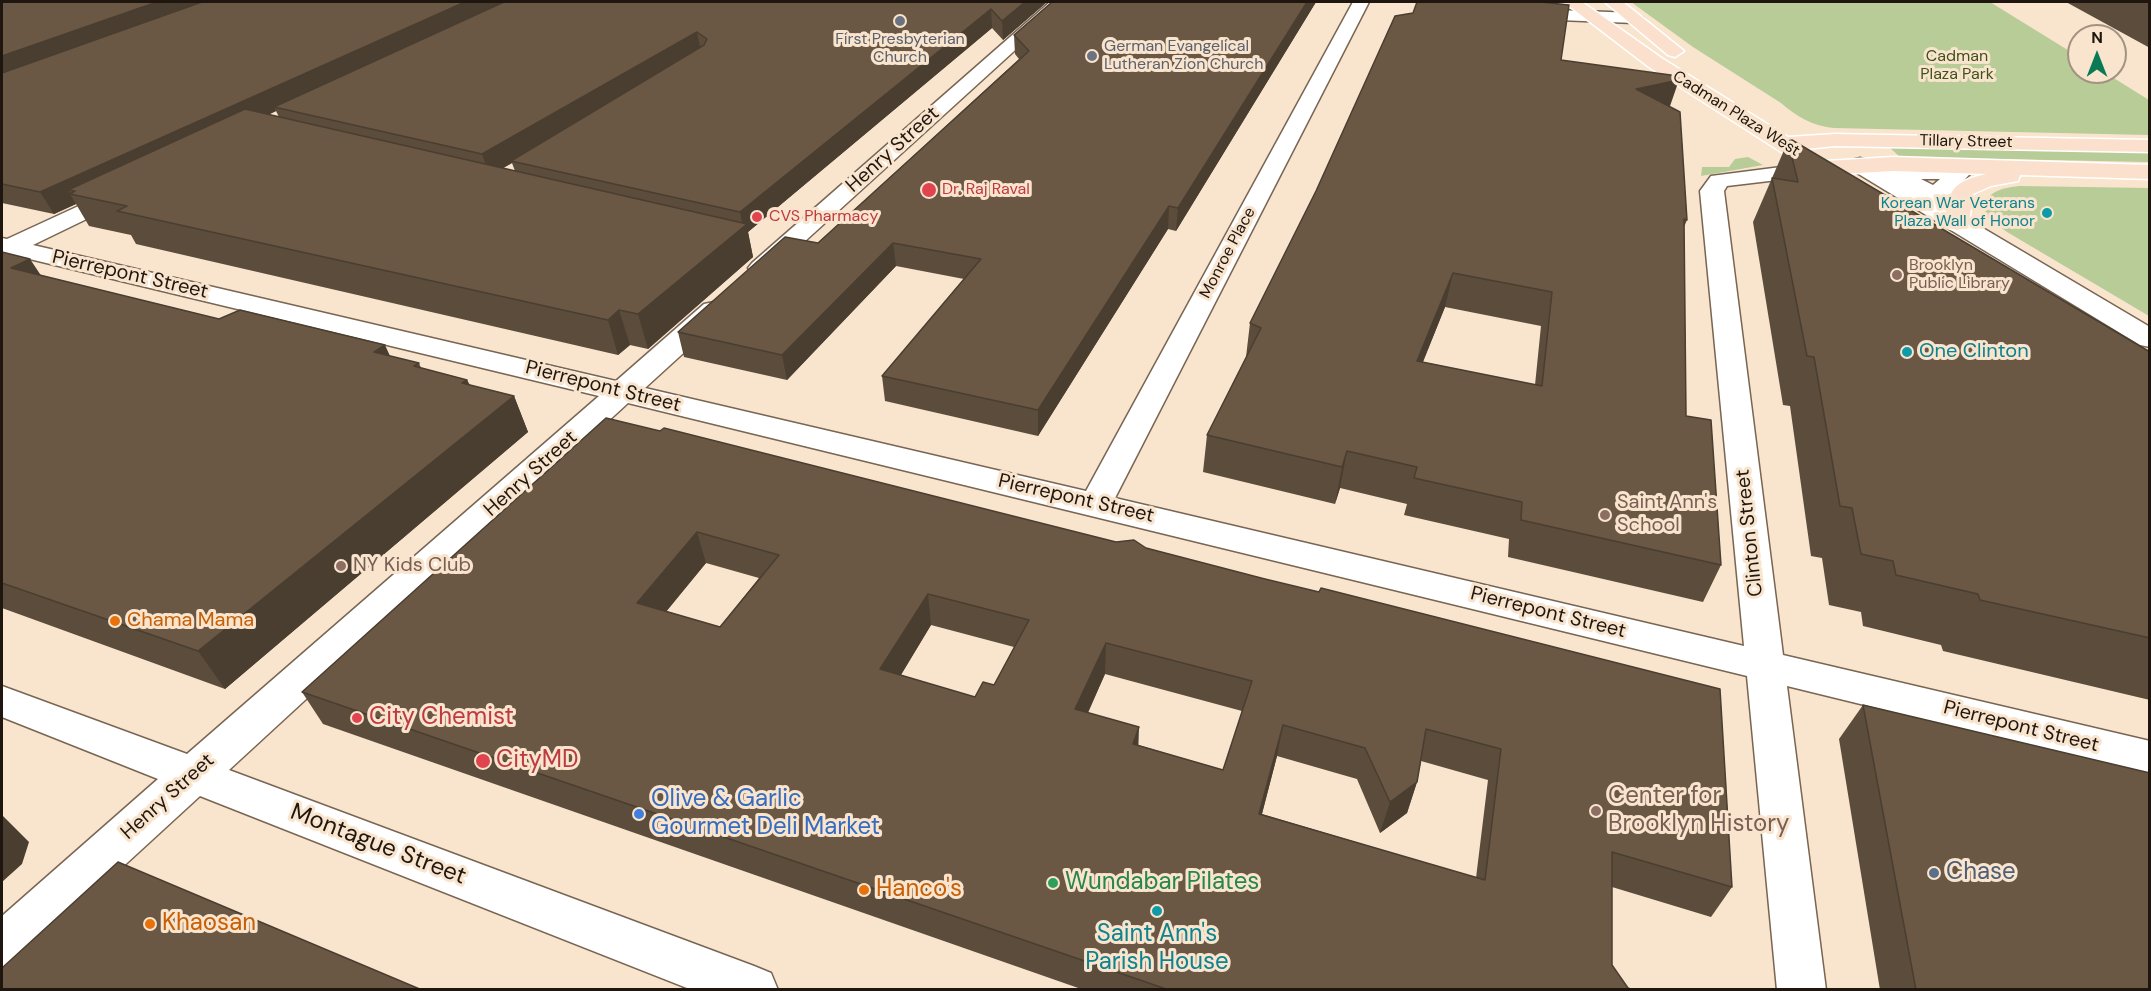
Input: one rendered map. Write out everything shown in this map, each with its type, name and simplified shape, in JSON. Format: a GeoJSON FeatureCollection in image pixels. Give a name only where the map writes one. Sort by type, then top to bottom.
{"type":"FeatureCollection","features":[{"type":"Feature","properties":{"kind":"main road","name":"Cadman Plaza West"},"geometry":{"type":"LineString","coordinates":[[1572,2],[1656,63],[1822,168]]}},
{"type":"Feature","properties":{"kind":"main road","name":"Cadman Plaza West"},"geometry":{"type":"LineString","coordinates":[[1613,2],[1691,61]]}},
{"type":"Feature","properties":{"kind":"main road","name":"Cadman Plaza West"},"geometry":{"type":"LineString","coordinates":[[1788,121],[1860,165]]}},
{"type":"Feature","properties":{"kind":"main road","name":"Tillary Street"},"geometry":{"type":"LineString","coordinates":[[1782,144],[1819,140],[2150,146]]}},
{"type":"Feature","properties":{"kind":"main road","name":"Tillary Street"},"geometry":{"type":"LineString","coordinates":[[1822,168],[1860,165],[1985,166],[2150,172]]}},
{"type":"Feature","properties":{"kind":"main road"},"geometry":{"type":"LineString","coordinates":[[1949,232],[1962,194],[1972,186],[1999,177],[2073,171]]}},
{"type":"Feature","properties":{"kind":"street","name":"Henry Street"},"geometry":{"type":"LineString","coordinates":[[2,946],[738,288],[765,250],[1060,2]]}},
{"type":"Feature","properties":{"kind":"street","name":"Monroe Place"},"geometry":{"type":"LineString","coordinates":[[1095,504],[1361,2]]}},
{"type":"Feature","properties":{"kind":"street"},"geometry":{"type":"LineString","coordinates":[[1437,2],[1558,15],[1634,18]]}},
{"type":"Feature","properties":{"kind":"street","name":"Cadman Plaza West"},"geometry":{"type":"LineString","coordinates":[[1860,165],[1949,232]]}},
{"type":"Feature","properties":{"kind":"street","name":"Cadman Plaza West"},"geometry":{"type":"LineString","coordinates":[[1822,168],[1949,232],[2150,339]]}},
{"type":"Feature","properties":{"kind":"street","name":"Clinton Street"},"geometry":{"type":"LineString","coordinates":[[1802,990],[1712,191],[1719,181],[1727,179],[1822,168]]}},
{"type":"Feature","properties":{"kind":"street"},"geometry":{"type":"LineString","coordinates":[[4,247],[139,185]]}},
{"type":"Feature","properties":{"kind":"street","name":"Pierrepont Street"},"geometry":{"type":"LineString","coordinates":[[4,247],[1095,504],[2150,758]]}},
{"type":"Feature","properties":{"kind":"street","name":"Montague Street"},"geometry":{"type":"LineString","coordinates":[[2,701],[754,990]]}},
{"type":"Feature","properties":{"kind":"green space","name":"Cadman Plaza Park"},"geometry":{"type":"Polygon","coordinates":[[[1631,2],[1990,2],[2067,50],[2067,84],[2123,84],[2149,100],[2149,135],[1834,128],[1812,123],[1799,117],[1693,47],[1631,2]]]}},
{"type":"Feature","properties":{"kind":"green space"},"geometry":{"type":"Polygon","coordinates":[[[1889,147],[2149,152],[2149,162],[1900,157],[1889,147]]]}},
{"type":"Feature","properties":{"kind":"green space"},"geometry":{"type":"Polygon","coordinates":[[[1748,157],[1763,165],[1701,176],[1702,167],[1729,167],[1735,159],[1748,157]]]}},
{"type":"Feature","properties":{"kind":"green space"},"geometry":{"type":"Polygon","coordinates":[[[2019,186],[2149,188],[2149,316],[2007,232],[1987,217],[1983,203],[1991,195],[1999,190],[2019,186]]]}},
{"type":"Feature","properties":{"kind":"building"},"geometry":{"type":"Polygon","coordinates":[[[2,2],[157,2],[2,56],[2,2]]]}},
{"type":"Feature","properties":{"kind":"building"},"geometry":{"type":"Polygon","coordinates":[[[202,2],[465,2],[40,192],[2,184],[2,73],[202,2]]]}},
{"type":"Feature","properties":{"kind":"building"},"geometry":{"type":"Polygon","coordinates":[[[504,2],[1025,2],[1002,21],[991,9],[740,212],[511,161],[704,45],[707,39],[697,32],[482,154],[274,107],[504,2]]]}},
{"type":"Feature","properties":{"kind":"building"},"geometry":{"type":"Polygon","coordinates":[[[1052,2],[1307,2],[1178,208],[1169,206],[1038,410],[882,376],[981,259],[893,243],[782,355],[678,332],[785,237],[818,243],[1029,51],[1014,35],[1052,2]]]}},
{"type":"Feature","properties":{"kind":"building"},"geometry":{"type":"Polygon","coordinates":[[[1417,2],[1541,2],[1569,5],[1561,60],[1678,76],[1679,80],[1636,89],[1680,112],[1687,220],[1684,219],[1686,416],[1711,420],[1721,565],[1521,520],[1522,502],[1414,478],[1417,467],[1347,451],[1342,467],[1207,435],[1261,328],[1250,323],[1316,191],[1395,16],[1413,13],[1417,2]],[[1453,273],[1417,361],[1542,386],[1552,292],[1453,273]]]}},
{"type":"Feature","properties":{"kind":"building"},"geometry":{"type":"Polygon","coordinates":[[[245,109],[747,224],[638,314],[619,310],[608,320],[117,211],[127,206],[70,194],[75,191],[68,190],[245,109]]]}},
{"type":"Feature","properties":{"kind":"building"},"geometry":{"type":"Polygon","coordinates":[[[1792,140],[2150,352],[2150,638],[1980,600],[1978,594],[1896,575],[1893,561],[1861,554],[1852,508],[1840,506],[1814,357],[1807,356],[1772,178],[1798,182],[1788,141],[1792,140]]]}},
{"type":"Feature","properties":{"kind":"building"},"geometry":{"type":"Polygon","coordinates":[[[2,252],[30,259],[11,268],[219,319],[240,310],[385,345],[374,352],[419,363],[414,366],[467,380],[462,383],[514,396],[198,651],[2,583],[2,252]]]}},
{"type":"Feature","properties":{"kind":"building"},"geometry":{"type":"Polygon","coordinates":[[[606,418],[660,431],[664,428],[1116,542],[1134,540],[1146,548],[1265,579],[1319,592],[1321,588],[1720,689],[1732,887],[1612,852],[1612,965],[1628,988],[1633,990],[1169,990],[302,692],[606,418]],[[697,532],[637,603],[720,627],[779,555],[697,532]],[[928,594],[880,669],[975,697],[983,682],[994,685],[1029,620],[928,594]],[[1106,643],[1075,709],[1139,727],[1133,744],[1223,770],[1252,681],[1106,643]],[[1283,725],[1259,814],[1485,880],[1501,749],[1426,729],[1417,782],[1390,802],[1365,748],[1283,725]]]}},
{"type":"Feature","properties":{"kind":"building"},"geometry":{"type":"Polygon","coordinates":[[[1863,705],[2150,773],[2150,990],[1916,990],[1863,705]]]}},
{"type":"Feature","properties":{"kind":"building"},"geometry":{"type":"Polygon","coordinates":[[[118,862],[422,990],[2,990],[2,968],[118,862]]]}},
{"type":"Feature","properties":{"kind":"place","name":"First Presbyterian Church"},"geometry":{"type":"Point","coordinates":[900,21]}},
{"type":"Feature","properties":{"kind":"place","name":"German Evangelical Lutheran Zion Church"},"geometry":{"type":"Point","coordinates":[1092,56]}},
{"type":"Feature","properties":{"kind":"place","name":"Dr. Raj Raval"},"geometry":{"type":"Point","coordinates":[929,190]}},
{"type":"Feature","properties":{"kind":"place","name":"Korean War Veterans Plaza Wall of Honor"},"geometry":{"type":"Point","coordinates":[2047,213]}},
{"type":"Feature","properties":{"kind":"place","name":"CVS Pharmacy"},"geometry":{"type":"Point","coordinates":[757,217]}},
{"type":"Feature","properties":{"kind":"place","name":"Brooklyn Public Library"},"geometry":{"type":"Point","coordinates":[1897,275]}},
{"type":"Feature","properties":{"kind":"place","name":"One Clinton"},"geometry":{"type":"Point","coordinates":[1907,352]}},
{"type":"Feature","properties":{"kind":"place","name":"Saint Ann's School"},"geometry":{"type":"Point","coordinates":[1605,515]}},
{"type":"Feature","properties":{"kind":"place","name":"NY Kids Club"},"geometry":{"type":"Point","coordinates":[341,566]}},
{"type":"Feature","properties":{"kind":"place","name":"Chama Mama"},"geometry":{"type":"Point","coordinates":[115,621]}},
{"type":"Feature","properties":{"kind":"place","name":"City Chemist"},"geometry":{"type":"Point","coordinates":[357,718]}},
{"type":"Feature","properties":{"kind":"place","name":"CityMD"},"geometry":{"type":"Point","coordinates":[483,761]}},
{"type":"Feature","properties":{"kind":"place","name":"Center for Brooklyn History"},"geometry":{"type":"Point","coordinates":[1596,811]}},
{"type":"Feature","properties":{"kind":"place","name":"Olive & Garlic Gourmet Deli Market"},"geometry":{"type":"Point","coordinates":[639,814]}},
{"type":"Feature","properties":{"kind":"place","name":"Chase"},"geometry":{"type":"Point","coordinates":[1934,873]}},
{"type":"Feature","properties":{"kind":"place","name":"Wundabar Pilates"},"geometry":{"type":"Point","coordinates":[1053,883]}},
{"type":"Feature","properties":{"kind":"place","name":"Hanco's"},"geometry":{"type":"Point","coordinates":[864,890]}},
{"type":"Feature","properties":{"kind":"place","name":"Saint Ann's Parish House"},"geometry":{"type":"Point","coordinates":[1157,911]}},
{"type":"Feature","properties":{"kind":"place","name":"Khaosan"},"geometry":{"type":"Point","coordinates":[150,924]}}]}
